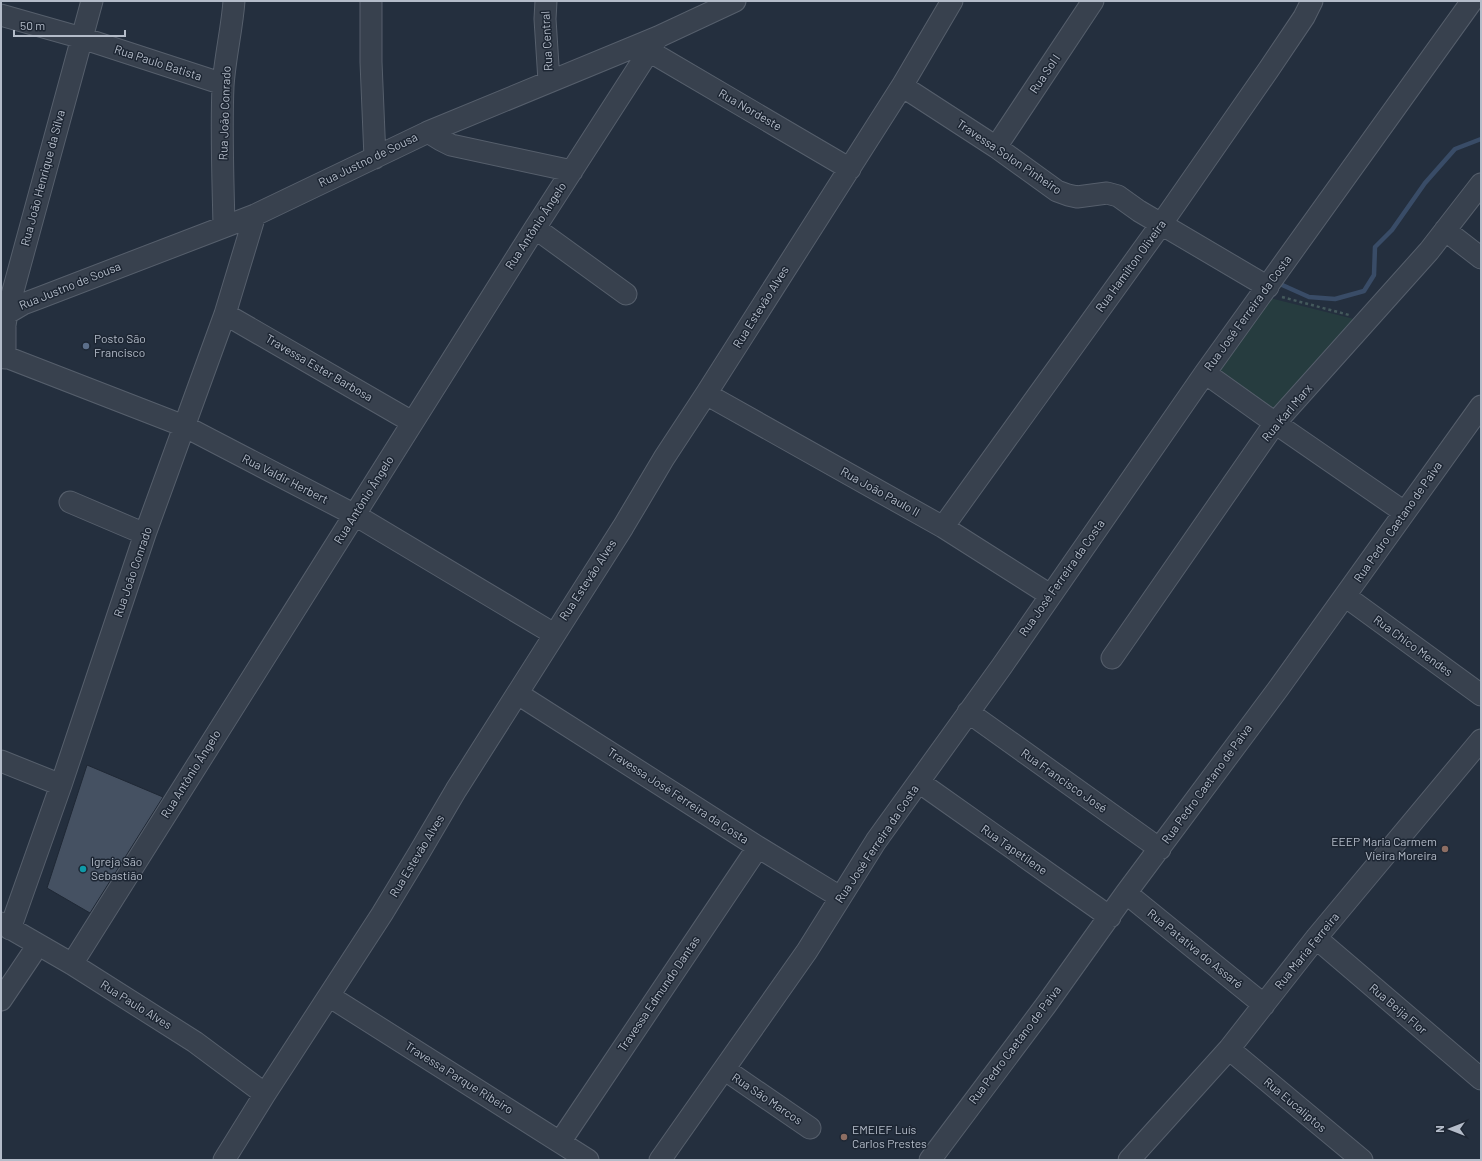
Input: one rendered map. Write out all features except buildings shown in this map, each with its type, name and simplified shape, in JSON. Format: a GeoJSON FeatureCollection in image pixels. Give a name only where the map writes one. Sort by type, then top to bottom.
{"type":"FeatureCollection","features":[{"type":"Feature","properties":{"kind":"street","name":"Rua João Henrique da Silva"},"geometry":{"type":"LineString","coordinates":[[3,357],[5,325],[4,315],[92,1]]}},
{"type":"Feature","properties":{"kind":"street","name":"Rua João Conrado"},"geometry":{"type":"LineString","coordinates":[[224,226],[222,119],[223,84],[234,1]]}},
{"type":"Feature","properties":{"kind":"street"},"geometry":{"type":"LineString","coordinates":[[371,1],[371,62],[375,158]]}},
{"type":"Feature","properties":{"kind":"street","name":"Rua Central"},"geometry":{"type":"LineString","coordinates":[[546,1],[545,19],[549,81]]}},
{"type":"Feature","properties":{"kind":"street","name":"Rua Justno de Sousa"},"geometry":{"type":"LineString","coordinates":[[4,315],[38,298],[118,266],[169,249],[255,215],[428,132],[549,81],[654,44],[735,1]]}},
{"type":"Feature","properties":{"kind":"street","name":"Rua Estevão Alves"},"geometry":{"type":"LineString","coordinates":[[224,1160],[415,860],[456,790],[623,527],[664,458],[808,232],[850,169],[902,86],[952,1]]}},
{"type":"Feature","properties":{"kind":"street","name":"Rua Sol I"},"geometry":{"type":"LineString","coordinates":[[996,147],[1093,1]]}},
{"type":"Feature","properties":{"kind":"street","name":"Rua Hamilton Oliveira"},"geometry":{"type":"LineString","coordinates":[[943,527],[1162,224],[1304,17],[1312,1]]}},
{"type":"Feature","properties":{"kind":"street","name":"Rua José Ferreira da Costa"},"geometry":{"type":"LineString","coordinates":[[660,1160],[807,951],[876,841],[1002,666],[1205,373],[1472,1]]}},
{"type":"Feature","properties":{"kind":"street","name":"Rua Paulo Batista"},"geometry":{"type":"LineString","coordinates":[[1,16],[82,38],[223,84]]}},
{"type":"Feature","properties":{"kind":"street","name":"Rua Nordeste"},"geometry":{"type":"LineString","coordinates":[[654,44],[850,169]]}},
{"type":"Feature","properties":{"kind":"street","name":"Rua Antônio Ângelo"},"geometry":{"type":"LineString","coordinates":[[72,964],[412,422],[654,44]]}},
{"type":"Feature","properties":{"kind":"street","name":"Travessa Solon Pinheiro"},"geometry":{"type":"LineString","coordinates":[[902,86],[996,147],[1057,190],[1068,196],[1077,197],[1099,193],[1107,193],[1118,196],[1266,289]]}},
{"type":"Feature","properties":{"kind":"street"},"geometry":{"type":"LineString","coordinates":[[428,132],[451,145],[572,171]]}},
{"type":"Feature","properties":{"kind":"street","name":"Rua Karl Marx"},"geometry":{"type":"LineString","coordinates":[[1112,658],[1275,423],[1369,320],[1429,251],[1481,184]]}},
{"type":"Feature","properties":{"kind":"street","name":"Rua João Conrado"},"geometry":{"type":"LineString","coordinates":[[6,926],[61,785],[145,534],[225,314],[255,215]]}},
{"type":"Feature","properties":{"kind":"street"},"geometry":{"type":"LineString","coordinates":[[535,228],[626,294]]}},
{"type":"Feature","properties":{"kind":"street"},"geometry":{"type":"LineString","coordinates":[[1445,230],[1481,258]]}},
{"type":"Feature","properties":{"kind":"street","name":"Travessa Ester Barbosa"},"geometry":{"type":"LineString","coordinates":[[225,314],[412,422]]}},
{"type":"Feature","properties":{"kind":"street","name":"Rua Valdir Herbert"},"geometry":{"type":"LineString","coordinates":[[3,357],[184,426],[355,515],[554,634]]}},
{"type":"Feature","properties":{"kind":"street"},"geometry":{"type":"LineString","coordinates":[[1205,373],[1404,512]]}},
{"type":"Feature","properties":{"kind":"street","name":"Rua João Paulo II"},"geometry":{"type":"LineString","coordinates":[[706,394],[943,527],[1050,595]]}},
{"type":"Feature","properties":{"kind":"street","name":"Rua Pedro Caetano de Paiva"},"geometry":{"type":"LineString","coordinates":[[930,1160],[1345,596],[1481,406]]}},
{"type":"Feature","properties":{"kind":"street"},"geometry":{"type":"LineString","coordinates":[[70,502],[145,534]]}},
{"type":"Feature","properties":{"kind":"street","name":"Rua Chico Mendes"},"geometry":{"type":"LineString","coordinates":[[1345,596],[1481,695]]}},
{"type":"Feature","properties":{"kind":"street","name":"Travessa José Ferreira da Costa"},"geometry":{"type":"LineString","coordinates":[[518,694],[758,847],[840,897]]}},
{"type":"Feature","properties":{"kind":"street","name":"Rua Francisco José"},"geometry":{"type":"LineString","coordinates":[[968,712],[1160,849]]}},
{"type":"Feature","properties":{"kind":"street","name":"Rua Maria Ferreira"},"geometry":{"type":"LineString","coordinates":[[1134,1158],[1229,1049],[1316,938],[1481,740]]}},
{"type":"Feature","properties":{"kind":"street"},"geometry":{"type":"LineString","coordinates":[[1,761],[61,785]]}},
{"type":"Feature","properties":{"kind":"street","name":"Rua Tapetilene"},"geometry":{"type":"LineString","coordinates":[[919,782],[1110,917]]}},
{"type":"Feature","properties":{"kind":"street","name":"Travessa Edmundo Dantas"},"geometry":{"type":"LineString","coordinates":[[560,1142],[758,847]]}},
{"type":"Feature","properties":{"kind":"street","name":"Rua Patativa do Assaré"},"geometry":{"type":"LineString","coordinates":[[1126,893],[1264,1005]]}},
{"type":"Feature","properties":{"kind":"street","name":"Rua Paulo Alves"},"geometry":{"type":"LineString","coordinates":[[6,926],[72,964],[195,1042],[265,1094]]}},
{"type":"Feature","properties":{"kind":"street","name":"Rua Beija Flor"},"geometry":{"type":"LineString","coordinates":[[1316,938],[1481,1079]]}},
{"type":"Feature","properties":{"kind":"street"},"geometry":{"type":"LineString","coordinates":[[1,1000],[38,945]]}},
{"type":"Feature","properties":{"kind":"street","name":"Travessa Parque Ribeiro"},"geometry":{"type":"LineString","coordinates":[[329,996],[588,1160]]}},
{"type":"Feature","properties":{"kind":"street","name":"Rua Eucaliptos"},"geometry":{"type":"LineString","coordinates":[[1229,1049],[1362,1160]]}},
{"type":"Feature","properties":{"kind":"street","name":"Rua São Marcos"},"geometry":{"type":"LineString","coordinates":[[724,1069],[810,1128]]}},
{"type":"Feature","properties":{"kind":"path"},"geometry":{"type":"LineString","coordinates":[[1266,289],[1369,320]]}},
{"type":"Feature","properties":{"kind":"green space"},"geometry":{"type":"Polygon","coordinates":[[[1266,297],[1358,320],[1278,411],[1268,410],[1220,377],[1219,361],[1266,297]]]}},
{"type":"Feature","properties":{"kind":"waterway"},"geometry":{"type":"LineString","coordinates":[[1280,284],[1309,297],[1335,299],[1364,291],[1374,275],[1375,247],[1392,230],[1425,183],[1455,149],[1481,139]]}},
{"type":"Feature","properties":{"kind":"place","name":"Posto São Francisco"},"geometry":{"type":"Point","coordinates":[86,346]}},
{"type":"Feature","properties":{"kind":"place","name":"EEEP Maria Carmem Vieira Moreira"},"geometry":{"type":"Point","coordinates":[1445,849]}},
{"type":"Feature","properties":{"kind":"place","name":"Igreja São Sebastião"},"geometry":{"type":"Point","coordinates":[83,869]}},
{"type":"Feature","properties":{"kind":"place","name":"EMEIEF Luís Carlos Prestes"},"geometry":{"type":"Point","coordinates":[844,1137]}}]}
